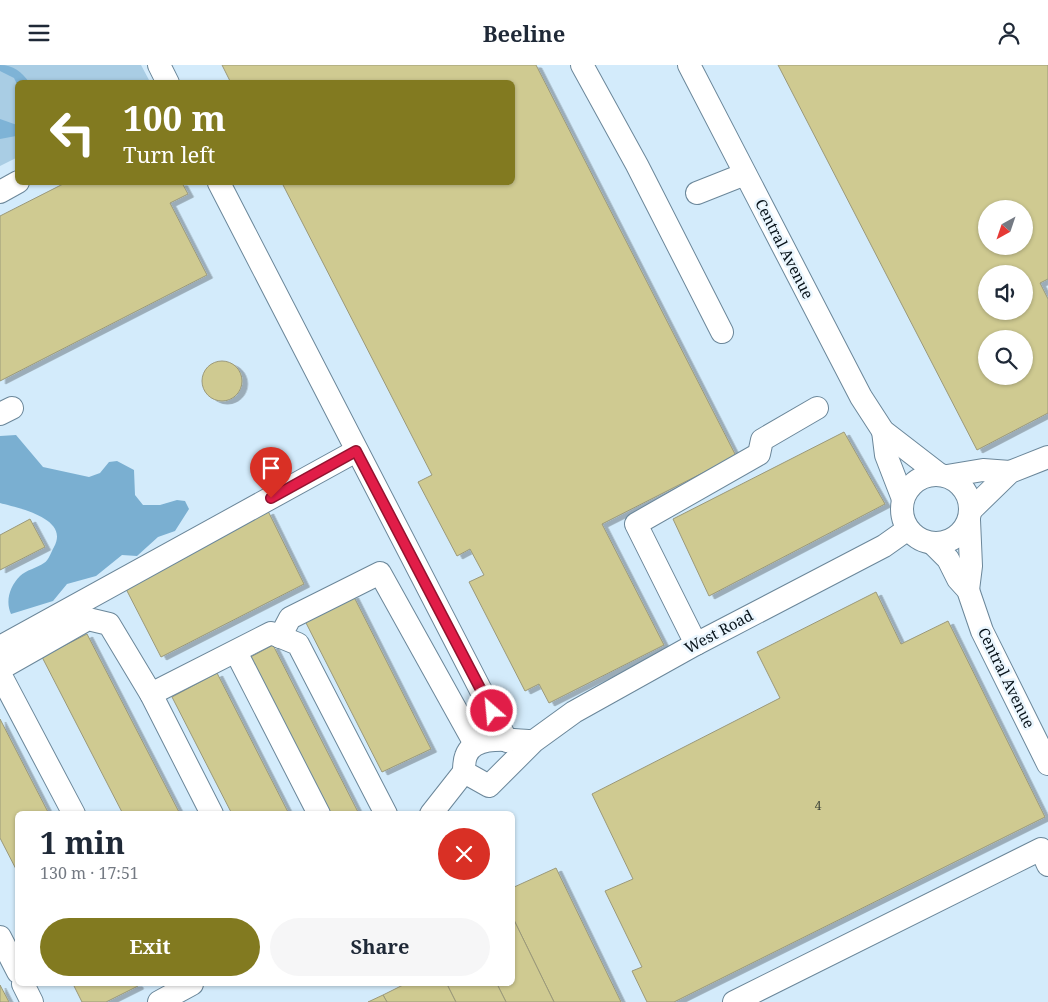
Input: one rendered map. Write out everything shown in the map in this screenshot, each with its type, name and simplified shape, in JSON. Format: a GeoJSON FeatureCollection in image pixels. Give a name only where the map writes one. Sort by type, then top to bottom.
{"type":"FeatureCollection","features":[{"type":"Feature","properties":{"kind":"street"},"geometry":{"type":"LineString","coordinates":[[159,65],[166,80]]}},
{"type":"Feature","properties":{"kind":"street"},"geometry":{"type":"LineString","coordinates":[[582,65],[637,165],[722,332]]}},
{"type":"Feature","properties":{"kind":"street","name":"Central Avenue"},"geometry":{"type":"LineString","coordinates":[[689,65],[861,397],[883,431],[943,475],[957,481],[965,490],[970,515],[971,566],[968,590]]}},
{"type":"Feature","properties":{"kind":"street"},"geometry":{"type":"LineString","coordinates":[[697,193],[745,174]]}},
{"type":"Feature","properties":{"kind":"street"},"geometry":{"type":"LineString","coordinates":[[0,192],[15,184]]}},
{"type":"Feature","properties":{"kind":"street"},"geometry":{"type":"LineString","coordinates":[[220,185],[507,741]]}},
{"type":"Feature","properties":{"kind":"street"},"geometry":{"type":"LineString","coordinates":[[696,644],[636,524],[759,454],[762,440],[817,408]]}},
{"type":"Feature","properties":{"kind":"street","name":"Central Avenue"},"geometry":{"type":"LineString","coordinates":[[883,431],[886,455],[903,499],[901,510],[908,529],[917,537],[932,543],[948,559],[958,579],[968,590],[982,631],[1048,764]]}},
{"type":"Feature","properties":{"kind":"street"},"geometry":{"type":"LineString","coordinates":[[0,647],[356,451]]}},
{"type":"Feature","properties":{"kind":"street"},"geometry":{"type":"LineString","coordinates":[[932,543],[950,541],[958,536],[970,515],[1010,472],[1048,457]]}},
{"type":"Feature","properties":{"kind":"street"},"geometry":{"type":"LineString","coordinates":[[903,499],[914,481],[924,476],[983,470],[1010,472]]}},
{"type":"Feature","properties":{"kind":"street","name":"West Road"},"geometry":{"type":"LineString","coordinates":[[464,772],[489,786],[534,741],[574,712],[696,644],[884,546],[908,529]]}},
{"type":"Feature","properties":{"kind":"street"},"geometry":{"type":"LineString","coordinates":[[280,637],[290,618],[380,573],[475,744]]}},
{"type":"Feature","properties":{"kind":"street"},"geometry":{"type":"LineString","coordinates":[[0,669],[88,619],[109,624],[151,694],[210,811]]}},
{"type":"Feature","properties":{"kind":"street"},"geometry":{"type":"LineString","coordinates":[[151,694],[271,633],[298,644],[384,811]]}},
{"type":"Feature","properties":{"kind":"street"},"geometry":{"type":"LineString","coordinates":[[236,652],[317,811]]}},
{"type":"Feature","properties":{"kind":"street"},"geometry":{"type":"LineString","coordinates":[[0,674],[72,811]]}},
{"type":"Feature","properties":{"kind":"street"},"geometry":{"type":"LineString","coordinates":[[433,811],[464,772],[466,756],[475,744],[489,740],[534,741]]}},
{"type":"Feature","properties":{"kind":"street"},"geometry":{"type":"LineString","coordinates":[[734,1002],[1041,849],[1048,865]]}},
{"type":"Feature","properties":{"kind":"street"},"geometry":{"type":"LineString","coordinates":[[0,937],[15,966]]}},
{"type":"Feature","properties":{"kind":"street"},"geometry":{"type":"LineString","coordinates":[[24,986],[32,1002]]}},
{"type":"Feature","properties":{"kind":"street"},"geometry":{"type":"LineString","coordinates":[[165,994],[187,986]]}},
{"type":"Feature","properties":{"kind":"shaded area"},"geometry":{"type":"Polygon","coordinates":[[[0,65],[141,65],[149,80],[15,80],[15,158],[0,166],[0,65]]]}},
{"type":"Feature","properties":{"kind":"shaded area"},"geometry":{"type":"Polygon","coordinates":[[[0,65],[9,66],[17,70],[27,80],[15,80],[0,71],[0,65]]]}},
{"type":"Feature","properties":{"kind":"shaded area"},"geometry":{"type":"Polygon","coordinates":[[[0,119],[15,124],[15,136],[0,139],[0,119]]]}},
{"type":"Feature","properties":{"kind":"shaded area"},"geometry":{"type":"Polygon","coordinates":[[[16,435],[43,467],[89,477],[100,473],[109,462],[117,461],[134,470],[135,495],[143,505],[160,505],[177,500],[185,501],[189,509],[175,531],[158,537],[137,556],[122,555],[96,576],[67,584],[53,601],[11,614],[8,604],[16,580],[22,574],[46,562],[57,537],[55,529],[40,516],[0,503],[0,436],[16,435]]]}},
{"type":"Feature","properties":{"kind":"building"},"geometry":{"type":"Polygon","coordinates":[[[222,65],[536,65],[736,456],[602,524],[664,645],[549,703],[539,684],[525,691],[469,582],[484,575],[470,549],[457,556],[418,482],[432,475],[283,185],[515,185],[515,80],[230,80],[222,65]]]}},
{"type":"Feature","properties":{"kind":"building"},"geometry":{"type":"Polygon","coordinates":[[[778,65],[1048,65],[1048,279],[1040,283],[1048,299],[1048,413],[977,450],[778,65]]]}},
{"type":"Feature","properties":{"kind":"building"},"geometry":{"type":"Polygon","coordinates":[[[61,185],[183,185],[188,194],[170,203],[207,275],[0,381],[0,216],[61,185]]]}},
{"type":"Feature","properties":{"kind":"building"},"geometry":{"type":"Polygon","coordinates":[[[222,361],[236,367],[242,381],[236,395],[222,401],[208,395],[202,381],[208,367],[222,361]]]}},
{"type":"Feature","properties":{"kind":"building"},"geometry":{"type":"Polygon","coordinates":[[[844,432],[885,504],[709,596],[673,519],[844,432]]]}},
{"type":"Feature","properties":{"kind":"building"},"geometry":{"type":"Polygon","coordinates":[[[268,511],[304,584],[161,657],[125,587],[268,511]]]}},
{"type":"Feature","properties":{"kind":"building"},"geometry":{"type":"Polygon","coordinates":[[[30,519],[45,547],[0,570],[0,535],[30,519]]]}},
{"type":"Feature","properties":{"kind":"building"},"geometry":{"type":"Polygon","coordinates":[[[876,592],[901,644],[948,621],[1045,817],[674,1002],[647,1002],[632,971],[642,967],[605,891],[633,879],[592,794],[780,698],[757,652],[876,592]]]}},
{"type":"Feature","properties":{"kind":"building"},"geometry":{"type":"Polygon","coordinates":[[[353,595],[431,749],[382,772],[303,617],[353,595]]]}},
{"type":"Feature","properties":{"kind":"building"},"geometry":{"type":"Polygon","coordinates":[[[87,634],[178,811],[121,811],[42,657],[87,634]]]}},
{"type":"Feature","properties":{"kind":"building"},"geometry":{"type":"Polygon","coordinates":[[[273,645],[357,811],[325,811],[247,659],[273,645]]]}},
{"type":"Feature","properties":{"kind":"building"},"geometry":{"type":"Polygon","coordinates":[[[217,673],[287,811],[230,811],[172,697],[217,673]]]}},
{"type":"Feature","properties":{"kind":"building"},"geometry":{"type":"Polygon","coordinates":[[[0,719],[47,811],[15,811],[15,867],[0,838],[0,719]]]}},
{"type":"Feature","properties":{"kind":"building"},"geometry":{"type":"Polygon","coordinates":[[[556,868],[621,1002],[554,1002],[515,922],[515,887],[556,868]]]}},
{"type":"Feature","properties":{"kind":"building"},"geometry":{"type":"Polygon","coordinates":[[[515,922],[554,1002],[506,1002],[498,986],[515,986],[515,922]]]}},
{"type":"Feature","properties":{"kind":"building"},"geometry":{"type":"Polygon","coordinates":[[[0,985],[9,1002],[0,1002],[0,985]]]}},
{"type":"Feature","properties":{"kind":"building"},"geometry":{"type":"Polygon","coordinates":[[[74,986],[138,986],[106,1002],[82,1002],[74,986]]]}},
{"type":"Feature","properties":{"kind":"building"},"geometry":{"type":"Polygon","coordinates":[[[401,986],[448,986],[456,1002],[387,1002],[383,995],[401,986]]]}},
{"type":"Feature","properties":{"kind":"building"},"geometry":{"type":"Polygon","coordinates":[[[448,986],[498,986],[506,1002],[456,1002],[448,986]]]}},
{"type":"Feature","properties":{"kind":"building"},"geometry":{"type":"Polygon","coordinates":[[[383,995],[387,1002],[368,1002],[383,995]]]}},
{"type":"Feature","properties":{"kind":"route"},"geometry":{"type":"LineString","coordinates":[[271,498],[356,451],[492,711]]}}]}
